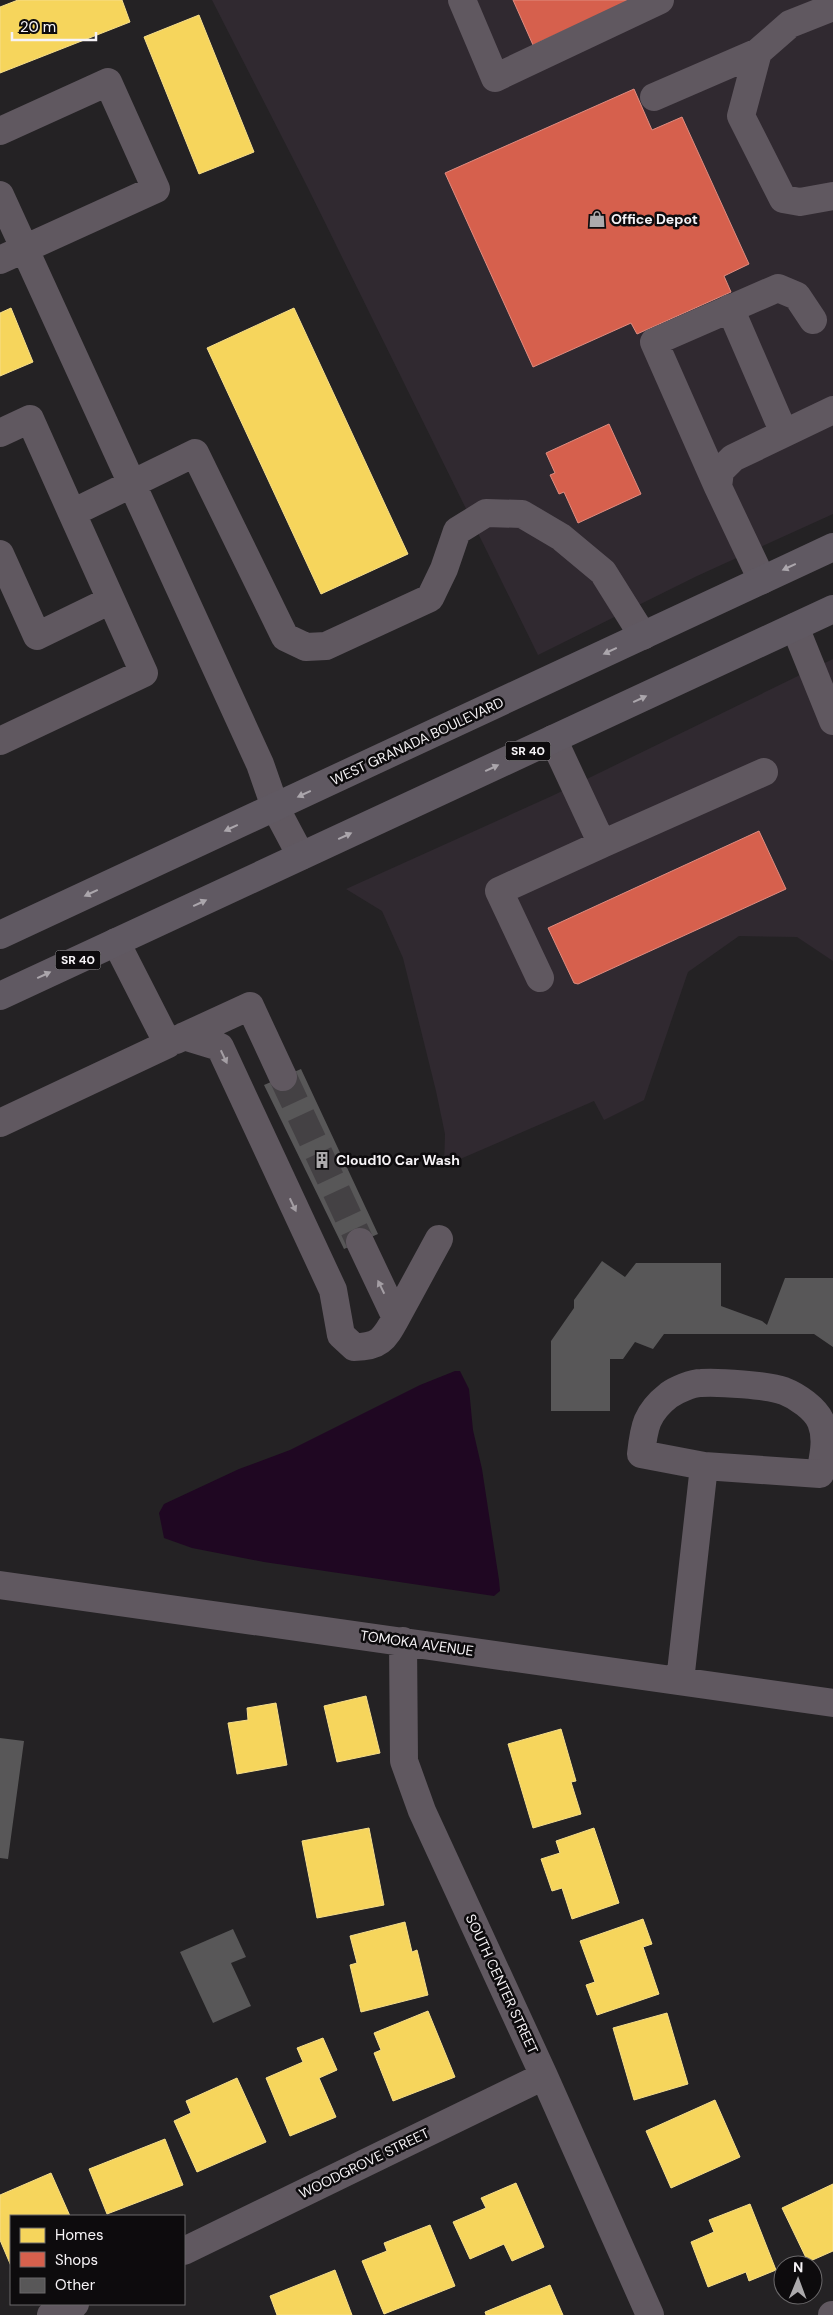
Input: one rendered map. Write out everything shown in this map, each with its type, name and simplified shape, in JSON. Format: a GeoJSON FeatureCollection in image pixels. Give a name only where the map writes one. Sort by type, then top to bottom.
{"type":"FeatureCollection","features":[{"type":"Feature","properties":{"kind":"main road","name":"WEST GRANADA BOULEVARD"},"geometry":{"type":"LineString","coordinates":[[0,935],[833,547]]}},
{"type":"Feature","properties":{"kind":"main road","name":"SR 40"},"geometry":{"type":"LineString","coordinates":[[0,996],[833,609]]}},
{"type":"Feature","properties":{"kind":"street"},"geometry":{"type":"LineString","coordinates":[[462,0],[495,78],[660,0]]}},
{"type":"Feature","properties":{"kind":"street"},"geometry":{"type":"LineString","coordinates":[[654,97],[758,52],[790,24],[833,7]]}},
{"type":"Feature","properties":{"kind":"street"},"geometry":{"type":"LineString","coordinates":[[758,52],[741,116],[783,199],[800,202],[833,196]]}},
{"type":"Feature","properties":{"kind":"street"},"geometry":{"type":"LineString","coordinates":[[0,131],[108,82],[156,189],[0,260]]}},
{"type":"Feature","properties":{"kind":"street"},"geometry":{"type":"LineString","coordinates":[[0,195],[260,764],[275,807],[300,856]]}},
{"type":"Feature","properties":{"kind":"street"},"geometry":{"type":"LineString","coordinates":[[762,580],[718,487],[654,342],[778,288],[797,296],[813,320]]}},
{"type":"Feature","properties":{"kind":"street"},"geometry":{"type":"LineString","coordinates":[[730,308],[784,434]]}},
{"type":"Feature","properties":{"kind":"street"},"geometry":{"type":"LineString","coordinates":[[718,487],[720,471],[733,458],[833,410]]}},
{"type":"Feature","properties":{"kind":"street"},"geometry":{"type":"LineString","coordinates":[[0,433],[30,419],[144,673],[0,742]]}},
{"type":"Feature","properties":{"kind":"street"},"geometry":{"type":"LineString","coordinates":[[72,513],[131,482],[195,453],[285,637],[306,647],[326,646],[430,598],[444,570],[457,531],[486,513],[522,514],[562,537],[603,572],[643,636]]}},
{"type":"Feature","properties":{"kind":"street"},"geometry":{"type":"LineString","coordinates":[[0,554],[37,636],[111,600]]}},
{"type":"Feature","properties":{"kind":"street"},"geometry":{"type":"LineString","coordinates":[[795,627],[833,720]]}},
{"type":"Feature","properties":{"kind":"street"},"geometry":{"type":"LineString","coordinates":[[553,739],[602,844]]}},
{"type":"Feature","properties":{"kind":"street"},"geometry":{"type":"LineString","coordinates":[[540,978],[499,891],[764,772]]}},
{"type":"Feature","properties":{"kind":"street"},"geometry":{"type":"LineString","coordinates":[[116,942],[176,1040],[220,1048],[333,1290],[341,1335],[354,1347],[372,1347],[387,1334],[440,1239]]}},
{"type":"Feature","properties":{"kind":"street"},"geometry":{"type":"LineString","coordinates":[[0,1123],[250,1006],[283,1077]]}},
{"type":"Feature","properties":{"kind":"street"},"geometry":{"type":"LineString","coordinates":[[360,1242],[396,1318]]}},
{"type":"Feature","properties":{"kind":"street"},"geometry":{"type":"LineString","coordinates":[[699,1383],[784,1391],[809,1407],[821,1421],[826,1439],[820,1474],[704,1466],[642,1454],[644,1425],[654,1409],[671,1394],[699,1383]]}},
{"type":"Feature","properties":{"kind":"street"},"geometry":{"type":"LineString","coordinates":[[680,1681],[704,1466]]}},
{"type":"Feature","properties":{"kind":"street","name":"TOMOKA AVENUE"},"geometry":{"type":"LineString","coordinates":[[0,1585],[403,1641],[833,1704]]}},
{"type":"Feature","properties":{"kind":"street","name":"SOUTH CENTER STREET"},"geometry":{"type":"LineString","coordinates":[[403,1641],[404,1761],[422,1811],[544,2076],[650,2315]]}},
{"type":"Feature","properties":{"kind":"street","name":"WOODGROVE STREET"},"geometry":{"type":"LineString","coordinates":[[185,2251],[544,2076]]}},
{"type":"Feature","properties":{"kind":"street"},"geometry":{"type":"LineString","coordinates":[[52,2315],[73,2305]]}},
{"type":"Feature","properties":{"kind":"shaded area"},"geometry":{"type":"Polygon","coordinates":[[[212,0],[833,0],[833,514],[697,576],[538,655],[308,188],[212,0]]]}},
{"type":"Feature","properties":{"kind":"shaded area"},"geometry":{"type":"Polygon","coordinates":[[[833,659],[833,961],[797,937],[739,936],[688,972],[644,1100],[604,1120],[594,1101],[444,1166],[445,1134],[403,958],[382,911],[346,889],[554,795],[833,659]]]}},
{"type":"Feature","properties":{"kind":"shaded area"},"geometry":{"type":"Polygon","coordinates":[[[455,1371],[460,1371],[469,1389],[473,1430],[482,1469],[499,1580],[500,1591],[494,1596],[264,1562],[192,1548],[164,1538],[159,1513],[164,1504],[239,1469],[290,1450],[420,1385],[455,1371]]]}},
{"type":"Feature","properties":{"kind":"building: Homes"},"geometry":{"type":"Polygon","coordinates":[[[18,0],[122,0],[130,22],[0,73],[0,7],[18,0]]]}},
{"type":"Feature","properties":{"kind":"building: Homes"},"geometry":{"type":"Polygon","coordinates":[[[199,15],[254,152],[199,174],[144,37],[199,15]]]}},
{"type":"Feature","properties":{"kind":"building: Homes"},"geometry":{"type":"Polygon","coordinates":[[[11,308],[33,362],[0,376],[0,313],[11,308]]]}},
{"type":"Feature","properties":{"kind":"building: Homes"},"geometry":{"type":"Polygon","coordinates":[[[294,308],[408,554],[321,594],[207,348],[294,308]]]}},
{"type":"Feature","properties":{"kind":"building: Homes"},"geometry":{"type":"Polygon","coordinates":[[[366,1696],[380,1753],[337,1762],[324,1706],[366,1696]]]}},
{"type":"Feature","properties":{"kind":"building: Homes"},"geometry":{"type":"Polygon","coordinates":[[[276,1703],[287,1765],[237,1774],[228,1723],[248,1720],[247,1708],[276,1703]]]}},
{"type":"Feature","properties":{"kind":"building: Homes"},"geometry":{"type":"Polygon","coordinates":[[[561,1729],[576,1781],[571,1782],[581,1814],[533,1828],[508,1744],[561,1729]]]}},
{"type":"Feature","properties":{"kind":"building: Homes"},"geometry":{"type":"Polygon","coordinates":[[[369,1828],[384,1905],[317,1918],[302,1841],[369,1828]]]}},
{"type":"Feature","properties":{"kind":"building: Homes"},"geometry":{"type":"Polygon","coordinates":[[[594,1828],[619,1903],[572,1919],[562,1888],[552,1891],[541,1859],[560,1853],[556,1841],[594,1828]]]}},
{"type":"Feature","properties":{"kind":"building: Homes"},"geometry":{"type":"Polygon","coordinates":[[[643,1919],[652,1944],[643,1947],[659,1994],[597,2015],[586,1985],[595,1982],[580,1941],[643,1919]]]}},
{"type":"Feature","properties":{"kind":"building: Homes"},"geometry":{"type":"Polygon","coordinates":[[[405,1922],[412,1952],[417,1950],[428,1995],[361,2012],[350,1965],[357,1963],[350,1936],[405,1922]]]}},
{"type":"Feature","properties":{"kind":"building: Homes"},"geometry":{"type":"Polygon","coordinates":[[[428,2011],[455,2077],[393,2101],[374,2053],[381,2050],[374,2033],[428,2011]]]}},
{"type":"Feature","properties":{"kind":"building: Homes"},"geometry":{"type":"Polygon","coordinates":[[[667,2013],[688,2084],[634,2100],[613,2028],[667,2013]]]}},
{"type":"Feature","properties":{"kind":"building: Homes"},"geometry":{"type":"Polygon","coordinates":[[[323,2038],[337,2070],[319,2078],[336,2117],[290,2136],[266,2078],[303,2062],[297,2048],[323,2038]]]}},
{"type":"Feature","properties":{"kind":"building: Homes"},"geometry":{"type":"Polygon","coordinates":[[[237,2078],[266,2142],[197,2172],[174,2121],[191,2113],[186,2101],[237,2078]]]}},
{"type":"Feature","properties":{"kind":"building: Homes"},"geometry":{"type":"Polygon","coordinates":[[[715,2100],[740,2157],[671,2188],[646,2131],[715,2100]]]}},
{"type":"Feature","properties":{"kind":"building: Homes"},"geometry":{"type":"Polygon","coordinates":[[[165,2139],[183,2185],[107,2214],[89,2169],[165,2139]]]}},
{"type":"Feature","properties":{"kind":"building: Homes"},"geometry":{"type":"Polygon","coordinates":[[[51,2173],[70,2215],[10,2215],[10,2264],[0,2240],[0,2195],[51,2173]]]}},
{"type":"Feature","properties":{"kind":"building: Homes"},"geometry":{"type":"Polygon","coordinates":[[[516,2183],[544,2247],[512,2261],[504,2244],[470,2259],[453,2222],[486,2208],[481,2198],[516,2183]]]}},
{"type":"Feature","properties":{"kind":"building: Homes"},"geometry":{"type":"Polygon","coordinates":[[[833,2184],[833,2251],[823,2255],[805,2255],[782,2208],[833,2184]]]}},
{"type":"Feature","properties":{"kind":"building: Homes"},"geometry":{"type":"Polygon","coordinates":[[[750,2204],[773,2262],[773,2271],[749,2281],[746,2272],[708,2287],[691,2242],[714,2232],[709,2220],[750,2204]]]}},
{"type":"Feature","properties":{"kind":"building: Homes"},"geometry":{"type":"Polygon","coordinates":[[[430,2225],[455,2286],[384,2314],[362,2261],[387,2251],[384,2243],[430,2225]]]}},
{"type":"Feature","properties":{"kind":"building: Homes"},"geometry":{"type":"Polygon","coordinates":[[[335,2270],[352,2315],[277,2315],[270,2296],[335,2270]]]}},
{"type":"Feature","properties":{"kind":"building: Homes"},"geometry":{"type":"Polygon","coordinates":[[[550,2285],[563,2315],[486,2315],[485,2312],[550,2285]]]}},
{"type":"Feature","properties":{"kind":"building: Shops"},"geometry":{"type":"Polygon","coordinates":[[[513,0],[630,0],[630,1],[533,45],[513,0]]]}},
{"type":"Feature","properties":{"kind":"building: Shops","name":"Office Depot"},"geometry":{"type":"Polygon","coordinates":[[[634,89],[652,130],[682,117],[749,264],[724,276],[731,292],[637,334],[631,323],[533,367],[445,173],[634,89]]]}},
{"type":"Feature","properties":{"kind":"building: Shops"},"geometry":{"type":"Polygon","coordinates":[[[609,424],[641,494],[578,523],[564,492],[559,494],[550,475],[555,473],[546,453],[609,424]]]}},
{"type":"Feature","properties":{"kind":"building: Shops"},"geometry":{"type":"Polygon","coordinates":[[[759,831],[786,889],[578,984],[574,983],[548,928],[759,831]]]}},
{"type":"Feature","properties":{"kind":"building: Other","name":"Cloud10 Car Wash"},"geometry":{"type":"Polygon","coordinates":[[[301,1069],[378,1234],[344,1249],[264,1085],[301,1069]]]}},
{"type":"Feature","properties":{"kind":"building: Other"},"geometry":{"type":"Polygon","coordinates":[[[602,1261],[625,1277],[636,1263],[721,1263],[721,1306],[762,1321],[767,1325],[785,1278],[833,1278],[833,1347],[814,1334],[664,1334],[653,1349],[635,1342],[623,1359],[610,1359],[610,1411],[551,1411],[551,1341],[574,1308],[574,1300],[602,1261]]]}},
{"type":"Feature","properties":{"kind":"building: Other"},"geometry":{"type":"Polygon","coordinates":[[[0,1738],[24,1741],[8,1859],[0,1858],[0,1738]]]}},
{"type":"Feature","properties":{"kind":"building: Other"},"geometry":{"type":"Polygon","coordinates":[[[233,1929],[246,1957],[231,1963],[251,2006],[213,2023],[180,1952],[233,1929]]]}},
{"type":"Feature","properties":{"kind":"tunnel"},"geometry":{"type":"LineString","coordinates":[[283,1077],[360,1242]]}},
{"type":"Feature","properties":{"kind":"place","name":"Office Depot"},"geometry":{"type":"Point","coordinates":[597,219]}},
{"type":"Feature","properties":{"kind":"place","name":"Cloud10 Car Wash"},"geometry":{"type":"Point","coordinates":[322,1160]}}]}
